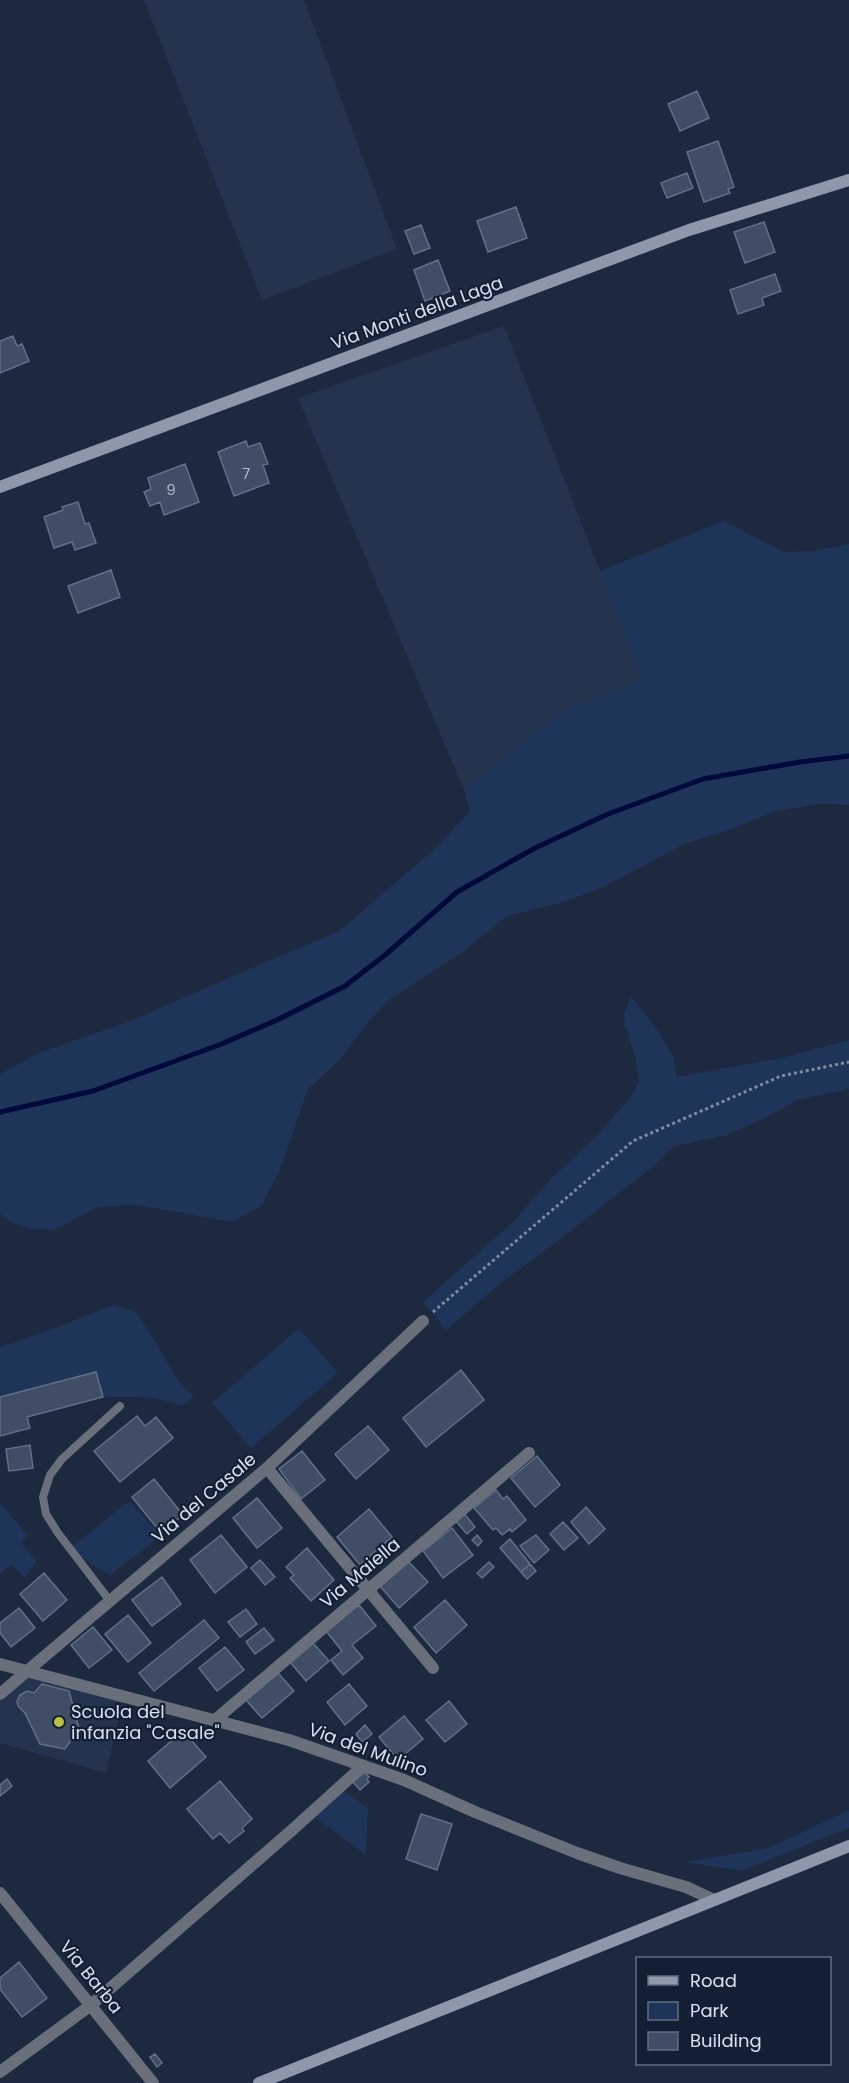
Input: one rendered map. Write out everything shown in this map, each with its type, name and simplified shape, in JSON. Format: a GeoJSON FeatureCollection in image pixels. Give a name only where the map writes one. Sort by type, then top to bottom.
{"type":"FeatureCollection","features":[{"type":"Feature","properties":{"kind":"street","name":"Via Monti della Laga"},"geometry":{"type":"LineString","coordinates":[[0,487],[689,230],[849,180]]}},
{"type":"Feature","properties":{"kind":"street","name":"Via del Casale"},"geometry":{"type":"LineString","coordinates":[[0,1694],[267,1468],[423,1322]]}},
{"type":"Feature","properties":{"kind":"street","name":"Via Maiella"},"geometry":{"type":"LineString","coordinates":[[214,1720],[529,1453]]}},
{"type":"Feature","properties":{"kind":"street"},"geometry":{"type":"LineString","coordinates":[[267,1468],[433,1668]]}},
{"type":"Feature","properties":{"kind":"street","name":"Via del Mulino"},"geometry":{"type":"LineString","coordinates":[[0,1664],[289,1740],[404,1780],[475,1812],[577,1853],[686,1887],[714,1900]]}},
{"type":"Feature","properties":{"kind":"street"},"geometry":{"type":"LineString","coordinates":[[0,2072],[91,2005],[363,1766]]}},
{"type":"Feature","properties":{"kind":"street"},"geometry":{"type":"LineString","coordinates":[[259,2083],[849,1846]]}},
{"type":"Feature","properties":{"kind":"street","name":"Via Barba"},"geometry":{"type":"LineString","coordinates":[[0,1893],[153,2083]]}},
{"type":"Feature","properties":{"kind":"lane"},"geometry":{"type":"LineString","coordinates":[[110,1601],[46,1514],[43,1497],[50,1475],[63,1459],[120,1406]]}},
{"type":"Feature","properties":{"kind":"path"},"geometry":{"type":"LineString","coordinates":[[423,1322],[633,1141],[782,1076],[849,1062]]}},
{"type":"Feature","properties":{"kind":"shaded area"},"geometry":{"type":"Polygon","coordinates":[[[144,0],[304,0],[397,249],[262,300],[144,0]]]}},
{"type":"Feature","properties":{"kind":"shaded area"},"geometry":{"type":"Polygon","coordinates":[[[504,326],[643,680],[565,710],[464,790],[298,398],[504,326]]]}},
{"type":"Feature","properties":{"kind":"shaded area","name":"Scuola del infanzia \"Casale\""},"geometry":{"type":"Polygon","coordinates":[[[30,1674],[123,1700],[106,1773],[0,1743],[0,1699],[30,1674]]]}},
{"type":"Feature","properties":{"kind":"green space"},"geometry":{"type":"Polygon","coordinates":[[[724,521],[784,552],[813,551],[849,544],[849,805],[819,804],[773,812],[732,829],[684,844],[602,888],[560,903],[507,916],[464,951],[389,1000],[368,1022],[339,1061],[308,1089],[280,1170],[262,1205],[233,1222],[137,1205],[98,1207],[54,1230],[32,1229],[9,1221],[0,1214],[0,1074],[41,1052],[131,1021],[338,932],[437,847],[470,811],[464,790],[565,710],[642,680],[600,571],[724,521]]]}},
{"type":"Feature","properties":{"kind":"green space"},"geometry":{"type":"Polygon","coordinates":[[[631,996],[658,1031],[673,1056],[677,1077],[781,1058],[849,1040],[849,1089],[797,1100],[727,1135],[674,1146],[649,1170],[503,1281],[446,1330],[423,1302],[512,1223],[554,1176],[595,1138],[631,1097],[639,1081],[624,1014],[631,996]]]}},
{"type":"Feature","properties":{"kind":"green space"},"geometry":{"type":"Polygon","coordinates":[[[113,1305],[136,1312],[178,1381],[194,1397],[182,1406],[152,1398],[103,1397],[96,1372],[0,1397],[0,1347],[113,1305]]]}},
{"type":"Feature","properties":{"kind":"green space"},"geometry":{"type":"Polygon","coordinates":[[[299,1328],[338,1373],[251,1448],[212,1403],[299,1328]]]}},
{"type":"Feature","properties":{"kind":"green space"},"geometry":{"type":"Polygon","coordinates":[[[129,1501],[161,1536],[110,1575],[81,1558],[73,1546],[129,1501]]]}},
{"type":"Feature","properties":{"kind":"green space"},"geometry":{"type":"Polygon","coordinates":[[[0,1503],[28,1536],[21,1543],[37,1562],[25,1577],[11,1565],[0,1574],[0,1503]]]}},
{"type":"Feature","properties":{"kind":"green space"},"geometry":{"type":"Polygon","coordinates":[[[341,1789],[368,1808],[366,1855],[312,1815],[341,1789]]]}},
{"type":"Feature","properties":{"kind":"green space"},"geometry":{"type":"Polygon","coordinates":[[[849,1810],[849,1828],[741,1871],[686,1862],[769,1848],[849,1810]]]}},
{"type":"Feature","properties":{"kind":"building"},"geometry":{"type":"Polygon","coordinates":[[[697,91],[709,118],[680,131],[668,104],[697,91]]]}},
{"type":"Feature","properties":{"kind":"building"},"geometry":{"type":"Polygon","coordinates":[[[718,141],[734,187],[728,189],[730,193],[704,202],[687,152],[718,141]]]}},
{"type":"Feature","properties":{"kind":"building"},"geometry":{"type":"Polygon","coordinates":[[[687,173],[693,188],[667,198],[661,183],[687,173]]]}},
{"type":"Feature","properties":{"kind":"building"},"geometry":{"type":"Polygon","coordinates":[[[516,207],[527,238],[488,252],[477,221],[516,207]]]}},
{"type":"Feature","properties":{"kind":"building"},"geometry":{"type":"Polygon","coordinates":[[[764,222],[775,252],[745,263],[734,232],[764,222]]]}},
{"type":"Feature","properties":{"kind":"building"},"geometry":{"type":"Polygon","coordinates":[[[421,225],[430,248],[414,254],[405,231],[421,225]]]}},
{"type":"Feature","properties":{"kind":"building"},"geometry":{"type":"Polygon","coordinates":[[[438,260],[450,291],[425,301],[414,270],[438,260]]]}},
{"type":"Feature","properties":{"kind":"building"},"geometry":{"type":"Polygon","coordinates":[[[775,274],[781,291],[762,298],[764,305],[738,314],[730,290],[775,274]]]}},
{"type":"Feature","properties":{"kind":"building"},"geometry":{"type":"Polygon","coordinates":[[[13,336],[17,346],[22,344],[29,361],[0,373],[0,341],[13,336]]]}},
{"type":"Feature","properties":{"kind":"building"},"geometry":{"type":"Polygon","coordinates":[[[246,441],[248,447],[260,443],[268,464],[263,465],[269,483],[234,496],[218,452],[246,441]]]}},
{"type":"Feature","properties":{"kind":"building"},"geometry":{"type":"Polygon","coordinates":[[[185,464],[199,502],[164,515],[160,502],[150,506],[144,492],[151,489],[148,478],[185,464]]]}},
{"type":"Feature","properties":{"kind":"building"},"geometry":{"type":"Polygon","coordinates":[[[78,502],[85,524],[89,523],[96,543],[75,550],[72,542],[54,548],[44,517],[63,510],[62,507],[78,502]]]}},
{"type":"Feature","properties":{"kind":"building"},"geometry":{"type":"Polygon","coordinates":[[[111,570],[120,597],[78,613],[68,586],[111,570]]]}},
{"type":"Feature","properties":{"kind":"building"},"geometry":{"type":"Polygon","coordinates":[[[461,1370],[484,1400],[426,1447],[403,1418],[461,1370]]]}},
{"type":"Feature","properties":{"kind":"building"},"geometry":{"type":"Polygon","coordinates":[[[96,1372],[103,1397],[27,1417],[30,1428],[0,1436],[0,1397],[96,1372]]]}},
{"type":"Feature","properties":{"kind":"building"},"geometry":{"type":"Polygon","coordinates":[[[137,1416],[145,1426],[156,1417],[173,1438],[120,1482],[94,1451],[137,1416]]]}},
{"type":"Feature","properties":{"kind":"building"},"geometry":{"type":"Polygon","coordinates":[[[368,1426],[389,1450],[356,1479],[335,1454],[368,1426]]]}},
{"type":"Feature","properties":{"kind":"building"},"geometry":{"type":"Polygon","coordinates":[[[30,1445],[33,1468],[9,1471],[6,1449],[30,1445]]]}},
{"type":"Feature","properties":{"kind":"building"},"geometry":{"type":"Polygon","coordinates":[[[302,1451],[325,1480],[301,1499],[279,1469],[302,1451]]]}},
{"type":"Feature","properties":{"kind":"building"},"geometry":{"type":"Polygon","coordinates":[[[537,1456],[560,1485],[535,1507],[511,1478],[537,1456]]]}},
{"type":"Feature","properties":{"kind":"building"},"geometry":{"type":"Polygon","coordinates":[[[154,1479],[183,1515],[161,1533],[132,1497],[154,1479]]]}},
{"type":"Feature","properties":{"kind":"building"},"geometry":{"type":"Polygon","coordinates":[[[496,1490],[503,1499],[507,1496],[526,1520],[512,1532],[510,1529],[502,1535],[496,1528],[493,1530],[474,1508],[496,1490]]]}},
{"type":"Feature","properties":{"kind":"building"},"geometry":{"type":"Polygon","coordinates":[[[257,1498],[282,1528],[257,1548],[233,1518],[257,1498]]]}},
{"type":"Feature","properties":{"kind":"building"},"geometry":{"type":"Polygon","coordinates":[[[586,1507],[605,1529],[589,1544],[571,1522],[586,1507]]]}},
{"type":"Feature","properties":{"kind":"building"},"geometry":{"type":"Polygon","coordinates":[[[369,1509],[392,1537],[360,1565],[337,1537],[369,1509]]]}},
{"type":"Feature","properties":{"kind":"building"},"geometry":{"type":"Polygon","coordinates":[[[463,1512],[475,1527],[467,1534],[454,1519],[463,1512]]]}},
{"type":"Feature","properties":{"kind":"building"},"geometry":{"type":"Polygon","coordinates":[[[563,1522],[578,1538],[564,1550],[550,1534],[563,1522]]]}},
{"type":"Feature","properties":{"kind":"building"},"geometry":{"type":"Polygon","coordinates":[[[452,1528],[473,1555],[443,1578],[423,1551],[452,1528]]]}},
{"type":"Feature","properties":{"kind":"building"},"geometry":{"type":"Polygon","coordinates":[[[221,1535],[247,1567],[215,1593],[190,1560],[221,1535]]]}},
{"type":"Feature","properties":{"kind":"building"},"geometry":{"type":"Polygon","coordinates":[[[477,1535],[482,1541],[478,1546],[472,1540],[477,1535]]]}},
{"type":"Feature","properties":{"kind":"building"},"geometry":{"type":"Polygon","coordinates":[[[536,1535],[549,1550],[534,1563],[520,1546],[536,1535]]]}},
{"type":"Feature","properties":{"kind":"building"},"geometry":{"type":"Polygon","coordinates":[[[510,1539],[530,1564],[521,1572],[500,1548],[510,1539]]]}},
{"type":"Feature","properties":{"kind":"building"},"geometry":{"type":"Polygon","coordinates":[[[307,1548],[334,1580],[311,1601],[290,1578],[294,1575],[286,1567],[307,1548]]]}},
{"type":"Feature","properties":{"kind":"building"},"geometry":{"type":"Polygon","coordinates":[[[260,1560],[275,1577],[265,1585],[251,1568],[260,1560]]]}},
{"type":"Feature","properties":{"kind":"building"},"geometry":{"type":"Polygon","coordinates":[[[407,1560],[428,1582],[399,1608],[379,1585],[407,1560]]]}},
{"type":"Feature","properties":{"kind":"building"},"geometry":{"type":"Polygon","coordinates":[[[489,1562],[494,1567],[482,1578],[477,1573],[489,1562]]]}},
{"type":"Feature","properties":{"kind":"building"},"geometry":{"type":"Polygon","coordinates":[[[530,1564],[536,1571],[527,1579],[521,1572],[530,1564]]]}},
{"type":"Feature","properties":{"kind":"building"},"geometry":{"type":"Polygon","coordinates":[[[44,1573],[67,1600],[43,1621],[20,1594],[44,1573]]]}},
{"type":"Feature","properties":{"kind":"building"},"geometry":{"type":"Polygon","coordinates":[[[162,1577],[181,1604],[152,1626],[132,1600],[162,1577]]]}},
{"type":"Feature","properties":{"kind":"building"},"geometry":{"type":"Polygon","coordinates":[[[445,1600],[467,1625],[436,1653],[414,1627],[445,1600]]]}},
{"type":"Feature","properties":{"kind":"building"},"geometry":{"type":"Polygon","coordinates":[[[359,1605],[376,1626],[352,1645],[363,1658],[343,1675],[331,1660],[342,1651],[326,1631],[359,1605]]]}},
{"type":"Feature","properties":{"kind":"building"},"geometry":{"type":"Polygon","coordinates":[[[19,1608],[35,1628],[11,1647],[0,1633],[0,1623],[19,1608]]]}},
{"type":"Feature","properties":{"kind":"building"},"geometry":{"type":"Polygon","coordinates":[[[246,1609],[257,1624],[240,1637],[228,1622],[246,1609]]]}},
{"type":"Feature","properties":{"kind":"building"},"geometry":{"type":"Polygon","coordinates":[[[128,1615],[151,1643],[128,1662],[105,1634],[128,1615]]]}},
{"type":"Feature","properties":{"kind":"building"},"geometry":{"type":"Polygon","coordinates":[[[204,1620],[219,1638],[154,1691],[139,1673],[204,1620]]]}},
{"type":"Feature","properties":{"kind":"building"},"geometry":{"type":"Polygon","coordinates":[[[93,1627],[112,1650],[89,1668],[71,1645],[93,1627]]]}},
{"type":"Feature","properties":{"kind":"building"},"geometry":{"type":"Polygon","coordinates":[[[264,1628],[274,1640],[255,1654],[246,1642],[264,1628]]]}},
{"type":"Feature","properties":{"kind":"building"},"geometry":{"type":"Polygon","coordinates":[[[313,1643],[329,1661],[306,1681],[290,1662],[313,1643]]]}},
{"type":"Feature","properties":{"kind":"building"},"geometry":{"type":"Polygon","coordinates":[[[225,1647],[244,1670],[217,1691],[199,1668],[225,1647]]]}},
{"type":"Feature","properties":{"kind":"building"},"geometry":{"type":"Polygon","coordinates":[[[278,1673],[294,1691],[262,1718],[246,1700],[278,1673]]]}},
{"type":"Feature","properties":{"kind":"building"},"geometry":{"type":"Polygon","coordinates":[[[42,1684],[69,1691],[79,1728],[65,1749],[40,1744],[25,1713],[18,1706],[17,1701],[20,1695],[27,1691],[34,1693],[42,1684]]]}},
{"type":"Feature","properties":{"kind":"building"},"geometry":{"type":"Polygon","coordinates":[[[349,1684],[367,1706],[345,1725],[327,1702],[349,1684]]]}},
{"type":"Feature","properties":{"kind":"building"},"geometry":{"type":"Polygon","coordinates":[[[449,1701],[467,1724],[445,1742],[426,1720],[449,1701]]]}},
{"type":"Feature","properties":{"kind":"building"},"geometry":{"type":"Polygon","coordinates":[[[404,1716],[423,1739],[398,1760],[379,1737],[404,1716]]]}},
{"type":"Feature","properties":{"kind":"building"},"geometry":{"type":"Polygon","coordinates":[[[365,1725],[372,1734],[362,1742],[356,1734],[365,1725]]]}},
{"type":"Feature","properties":{"kind":"building"},"geometry":{"type":"Polygon","coordinates":[[[183,1731],[206,1757],[170,1788],[148,1761],[183,1731]]]}},
{"type":"Feature","properties":{"kind":"building"},"geometry":{"type":"Polygon","coordinates":[[[365,1772],[369,1777],[367,1779],[369,1782],[360,1790],[353,1782],[365,1772]]]}},
{"type":"Feature","properties":{"kind":"building"},"geometry":{"type":"Polygon","coordinates":[[[7,1779],[12,1786],[0,1796],[0,1785],[7,1779]]]}},
{"type":"Feature","properties":{"kind":"building"},"geometry":{"type":"Polygon","coordinates":[[[220,1781],[252,1819],[242,1828],[244,1831],[229,1843],[220,1833],[213,1839],[187,1809],[220,1781]]]}},
{"type":"Feature","properties":{"kind":"building"},"geometry":{"type":"Polygon","coordinates":[[[421,1814],[452,1824],[437,1870],[406,1859],[421,1814]]]}},
{"type":"Feature","properties":{"kind":"building"},"geometry":{"type":"Polygon","coordinates":[[[19,1962],[47,1998],[22,2017],[0,1989],[0,1978],[19,1962]]]}},
{"type":"Feature","properties":{"kind":"building"},"geometry":{"type":"Polygon","coordinates":[[[155,2054],[162,2063],[157,2067],[150,2057],[155,2054]]]}},
{"type":"Feature","properties":{"kind":"waterway"},"geometry":{"type":"LineString","coordinates":[[0,1112],[93,1091],[219,1045],[277,1020],[345,986],[385,955],[457,892],[535,848],[608,814],[703,779],[849,756]]}},
{"type":"Feature","properties":{"kind":"place","name":"Scuola del infanzia \"Casale\""},"geometry":{"type":"Point","coordinates":[59,1722]}}]}
